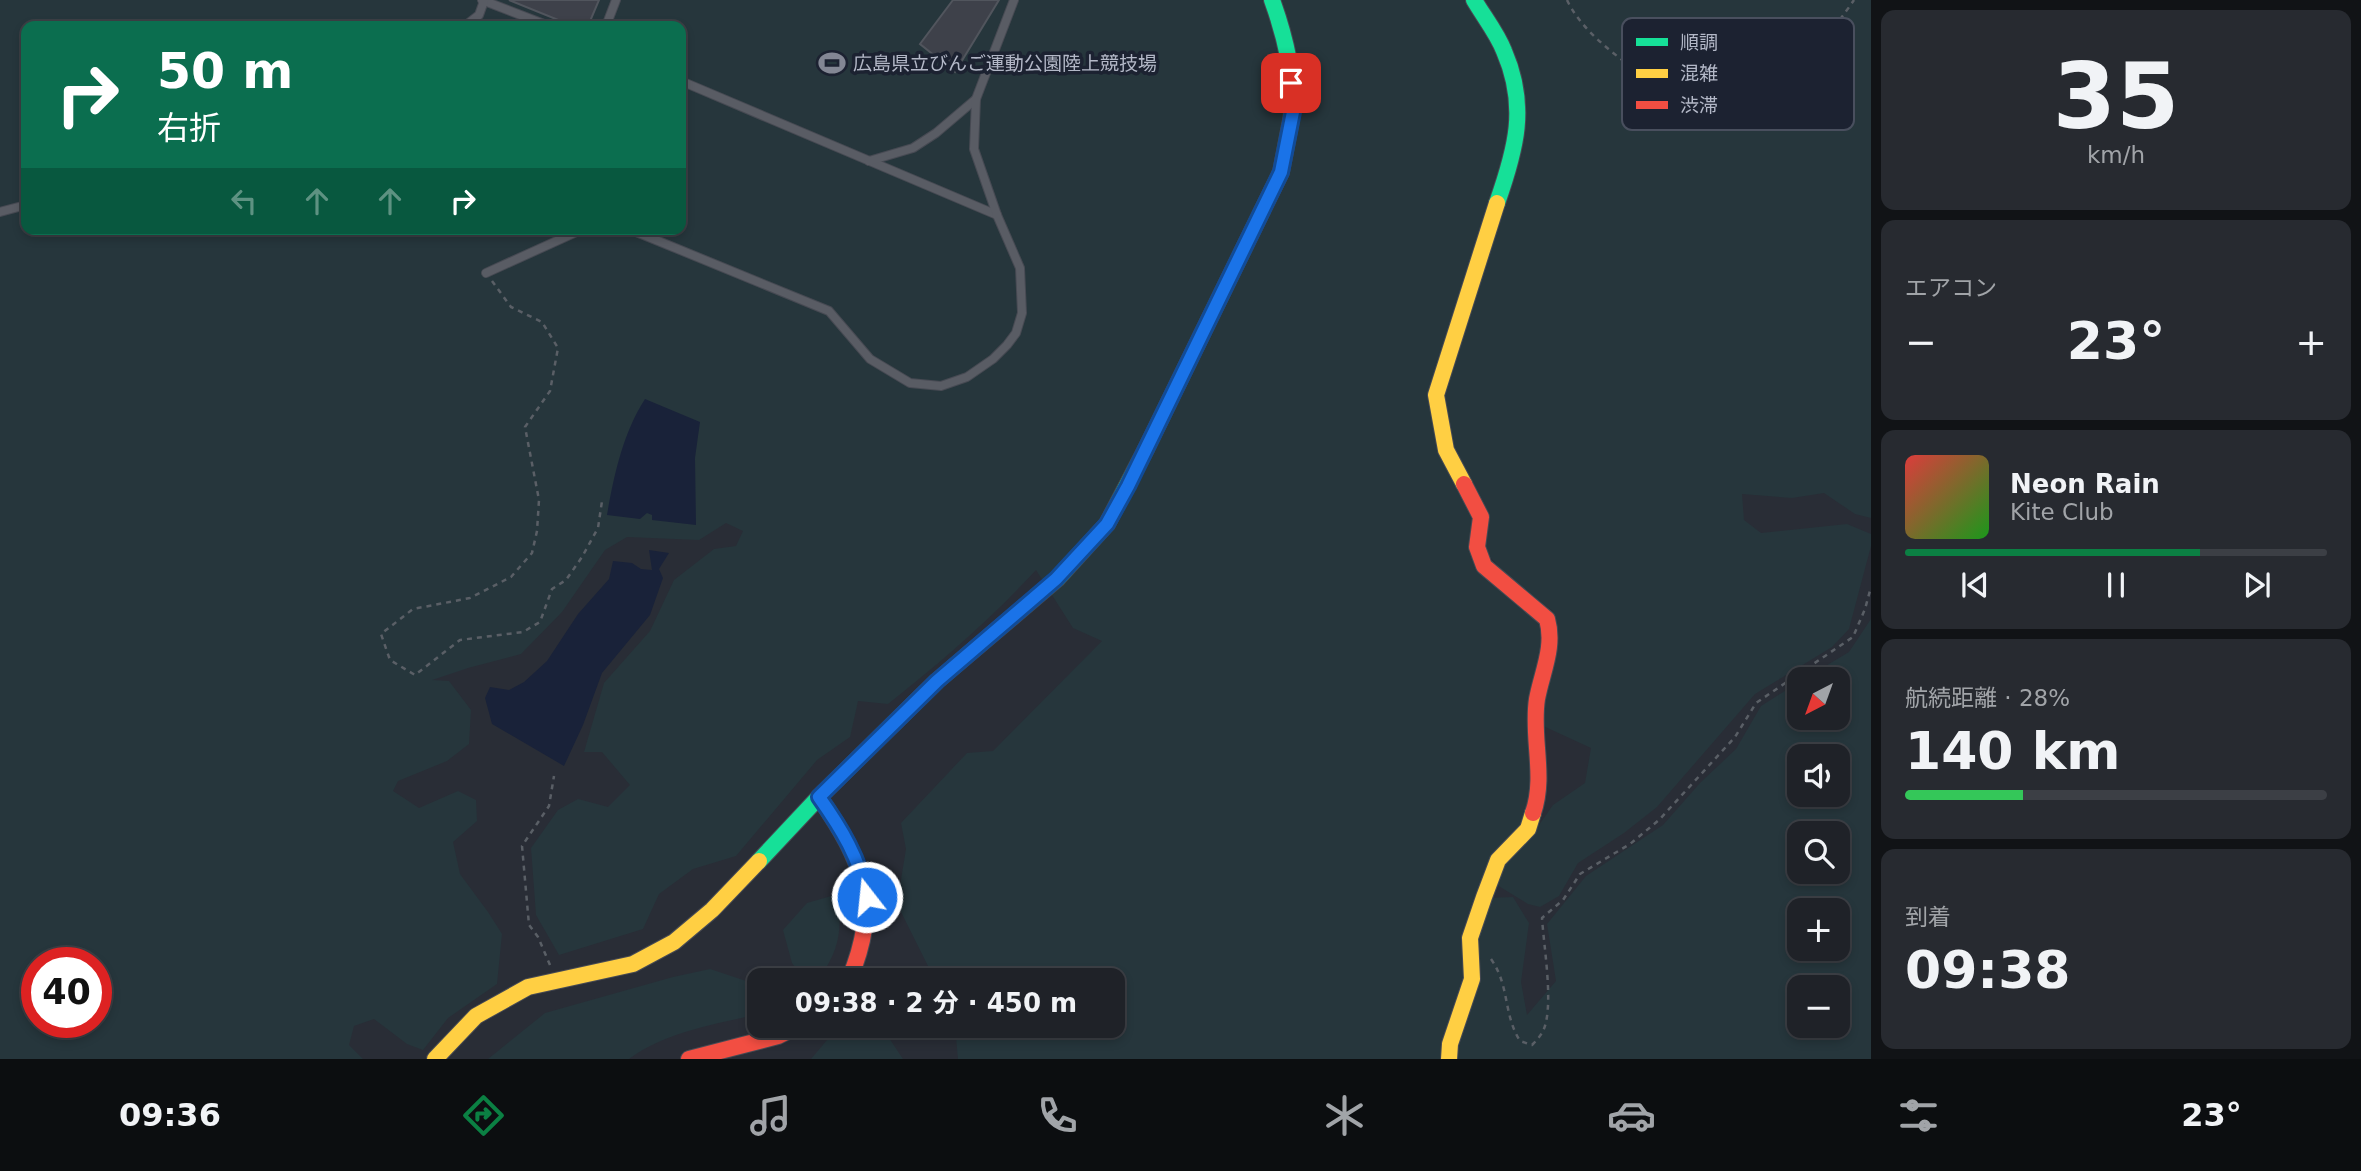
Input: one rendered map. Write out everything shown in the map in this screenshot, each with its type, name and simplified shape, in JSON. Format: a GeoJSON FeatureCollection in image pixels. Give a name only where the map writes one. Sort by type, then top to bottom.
{"type":"FeatureCollection","features":[{"type":"Feature","properties":{"kind":"street"},"geometry":{"type":"LineString","coordinates":[[435,1059],[477,1016],[528,987],[633,964],[674,942],[712,909],[819,797],[937,681],[1056,579],[1107,524],[1281,172],[1294,107],[1285,35],[1272,0]]}},
{"type":"Feature","properties":{"kind":"street"},"geometry":{"type":"LineString","coordinates":[[1448,1059],[1450,1044],[1472,979],[1470,938],[1498,860],[1528,829],[1539,796],[1537,701],[1549,654],[1550,629],[1547,619],[1538,610],[1484,566],[1477,548],[1481,517],[1446,450],[1436,395],[1510,166],[1518,133],[1516,93],[1509,65],[1504,50],[1474,0]]}},
{"type":"Feature","properties":{"kind":"street"},"geometry":{"type":"LineString","coordinates":[[819,797],[837,822],[862,873],[867,897],[863,940],[855,968]]}},
{"type":"Feature","properties":{"kind":"street"},"geometry":{"type":"LineString","coordinates":[[689,1059],[770,1038]]}},
{"type":"Feature","properties":{"kind":"lane"},"geometry":{"type":"LineString","coordinates":[[471,21],[479,15],[483,0],[536,21]]}},
{"type":"Feature","properties":{"kind":"lane"},"geometry":{"type":"LineString","coordinates":[[608,21],[616,0]]}},
{"type":"Feature","properties":{"kind":"lane"},"geometry":{"type":"LineString","coordinates":[[643,235],[829,312],[870,359],[911,383],[941,386],[967,377],[993,359],[1016,332],[1022,313],[1020,268],[997,215],[974,149],[976,99],[1014,0]]}},
{"type":"Feature","properties":{"kind":"lane"},"geometry":{"type":"LineString","coordinates":[[686,83],[997,215]]}},
{"type":"Feature","properties":{"kind":"lane"},"geometry":{"type":"LineString","coordinates":[[869,161],[913,148],[936,133],[976,99]]}},
{"type":"Feature","properties":{"kind":"lane"},"geometry":{"type":"LineString","coordinates":[[0,212],[21,206]]}},
{"type":"Feature","properties":{"kind":"lane"},"geometry":{"type":"LineString","coordinates":[[486,273],[570,235]]}},
{"type":"Feature","properties":{"kind":"path"},"geometry":{"type":"LineString","coordinates":[[1567,0],[1591,35],[1622,59]]}},
{"type":"Feature","properties":{"kind":"path"},"geometry":{"type":"LineString","coordinates":[[1839,18],[1854,0]]}},
{"type":"Feature","properties":{"kind":"path"},"geometry":{"type":"LineString","coordinates":[[486,273],[511,307],[542,322],[558,348],[550,391],[525,428],[539,500],[532,554],[511,577],[470,598],[413,609],[381,634],[390,660],[415,675],[460,640],[523,632],[540,622],[552,589],[566,580],[598,528],[602,501]]}},
{"type":"Feature","properties":{"kind":"path"},"geometry":{"type":"LineString","coordinates":[[1470,938],[1492,960],[1503,979],[1507,1012],[1513,1030],[1520,1041],[1532,1045],[1540,1037],[1547,1021],[1542,918],[1563,900],[1580,874],[1630,844],[1658,820],[1735,737],[1756,703],[1853,637],[1871,587]]}},
{"type":"Feature","properties":{"kind":"path"},"geometry":{"type":"LineString","coordinates":[[554,776],[549,806],[522,846],[529,925],[538,937],[556,981]]}},
{"type":"Feature","properties":{"kind":"shaded area"},"geometry":{"type":"Polygon","coordinates":[[[0,0],[1871,0],[1871,518],[1855,514],[1824,493],[1792,498],[1742,494],[1744,520],[1761,533],[1847,524],[1871,534],[1871,546],[1849,629],[1832,647],[1799,667],[1787,667],[1787,674],[1755,694],[1657,807],[1624,833],[1578,863],[1559,896],[1540,907],[1528,904],[1497,885],[1506,862],[1534,832],[1553,805],[1585,783],[1591,748],[1541,725],[1544,700],[1559,640],[1553,611],[1510,579],[1491,558],[1476,565],[1489,582],[1536,618],[1541,626],[1543,643],[1529,713],[1532,772],[1530,801],[1523,821],[1490,860],[1471,907],[1463,935],[1462,988],[1445,1037],[1441,1059],[958,1059],[956,1038],[1125,1038],[1125,968],[929,968],[897,904],[906,849],[901,823],[967,753],[993,751],[1102,641],[1073,628],[1036,570],[965,640],[888,704],[858,701],[850,737],[817,760],[736,856],[693,869],[659,894],[643,929],[559,955],[536,915],[531,848],[558,810],[578,799],[608,807],[630,785],[602,752],[584,752],[604,683],[650,631],[674,580],[714,549],[736,546],[743,531],[726,523],[699,540],[627,537],[605,550],[562,612],[521,654],[432,680],[449,681],[471,710],[469,744],[447,761],[398,781],[393,791],[419,808],[458,791],[476,800],[477,821],[453,842],[460,874],[502,934],[497,984],[448,1018],[423,1050],[407,1044],[374,1019],[354,1026],[349,1045],[363,1059],[0,1059],[0,0]]]}},
{"type":"Feature","properties":{"kind":"shaded area"},"geometry":{"type":"Polygon","coordinates":[[[1871,619],[1871,1059],[1452,1059],[1487,898],[1513,897],[1529,923],[1521,982],[1527,1015],[1556,981],[1547,924],[1586,876],[1663,825],[1700,783],[1736,749],[1761,706],[1787,690],[1787,730],[1850,730],[1850,667],[1824,667],[1849,652],[1871,619]]]}},
{"type":"Feature","properties":{"kind":"shaded area"},"geometry":{"type":"Polygon","coordinates":[[[838,894],[838,939],[825,968],[796,968],[792,963],[783,930],[807,903],[838,894]]]}},
{"type":"Feature","properties":{"kind":"shaded area"},"geometry":{"type":"Polygon","coordinates":[[[710,969],[746,981],[747,1017],[658,1042],[629,1059],[488,1059],[545,1013],[710,969]]]}},
{"type":"Feature","properties":{"kind":"shaded area"},"geometry":{"type":"Polygon","coordinates":[[[829,1038],[889,1038],[903,1059],[811,1059],[829,1038]]]}},
{"type":"Feature","properties":{"kind":"water"},"geometry":{"type":"Polygon","coordinates":[[[645,399],[700,422],[695,458],[696,525],[652,520],[652,515],[647,513],[640,519],[607,515],[625,440],[645,399]]]}},
{"type":"Feature","properties":{"kind":"water"},"geometry":{"type":"Polygon","coordinates":[[[649,550],[669,553],[659,569],[663,578],[650,615],[602,673],[564,766],[492,724],[485,698],[490,687],[509,690],[524,682],[547,661],[578,614],[609,579],[613,561],[632,563],[641,569],[652,570],[649,550]]]}},
{"type":"Feature","properties":{"kind":"building"},"geometry":{"type":"Polygon","coordinates":[[[509,0],[599,0],[590,21],[561,21],[509,0]]]}},
{"type":"Feature","properties":{"kind":"building"},"geometry":{"type":"Polygon","coordinates":[[[953,0],[999,0],[955,72],[920,44],[953,0]]]}},
{"type":"Feature","properties":{"kind":"traffic: fast"},"geometry":{"type":"LineString","coordinates":[[1272,0],[1291,75],[1291,120]]}},
{"type":"Feature","properties":{"kind":"traffic: fast"},"geometry":{"type":"LineString","coordinates":[[1474,0],[1501,44],[1516,90],[1517,127],[1514,146],[1497,203]]}},
{"type":"Feature","properties":{"kind":"traffic: fast"},"geometry":{"type":"LineString","coordinates":[[759,861],[819,797],[937,681],[1057,579],[1107,524],[1146,449]]}},
{"type":"Feature","properties":{"kind":"traffic: slow"},"geometry":{"type":"LineString","coordinates":[[1464,484],[1446,450],[1436,395],[1497,203]]}},
{"type":"Feature","properties":{"kind":"traffic: slow"},"geometry":{"type":"LineString","coordinates":[[1449,1059],[1450,1044],[1472,979],[1470,938],[1498,860],[1528,829],[1533,813]]}},
{"type":"Feature","properties":{"kind":"traffic: slow"},"geometry":{"type":"LineString","coordinates":[[435,1059],[476,1016],[528,987],[633,964],[674,942],[712,910],[759,861]]}},
{"type":"Feature","properties":{"kind":"traffic: jam"},"geometry":{"type":"LineString","coordinates":[[1146,449],[1281,172],[1291,120]]}},
{"type":"Feature","properties":{"kind":"traffic: jam"},"geometry":{"type":"LineString","coordinates":[[1464,484],[1481,517],[1477,547],[1484,566],[1547,619],[1550,640],[1537,699],[1538,785],[1533,813]]}},
{"type":"Feature","properties":{"kind":"traffic: jam"},"geometry":{"type":"LineString","coordinates":[[819,797],[847,843],[863,884],[864,928],[853,968]]}},
{"type":"Feature","properties":{"kind":"traffic: jam"},"geometry":{"type":"LineString","coordinates":[[689,1059],[770,1038]]}},
{"type":"Feature","properties":{"kind":"place","name":"広島県立びんご運動公園陸上競技場"},"geometry":{"type":"Point","coordinates":[832,63]}},
{"type":"Feature","properties":{"kind":"route"},"geometry":{"type":"LineString","coordinates":[[867,897],[862,873],[837,822],[819,797],[937,681],[1056,579],[1107,524],[1281,172],[1294,107],[1291,83]]}}]}
